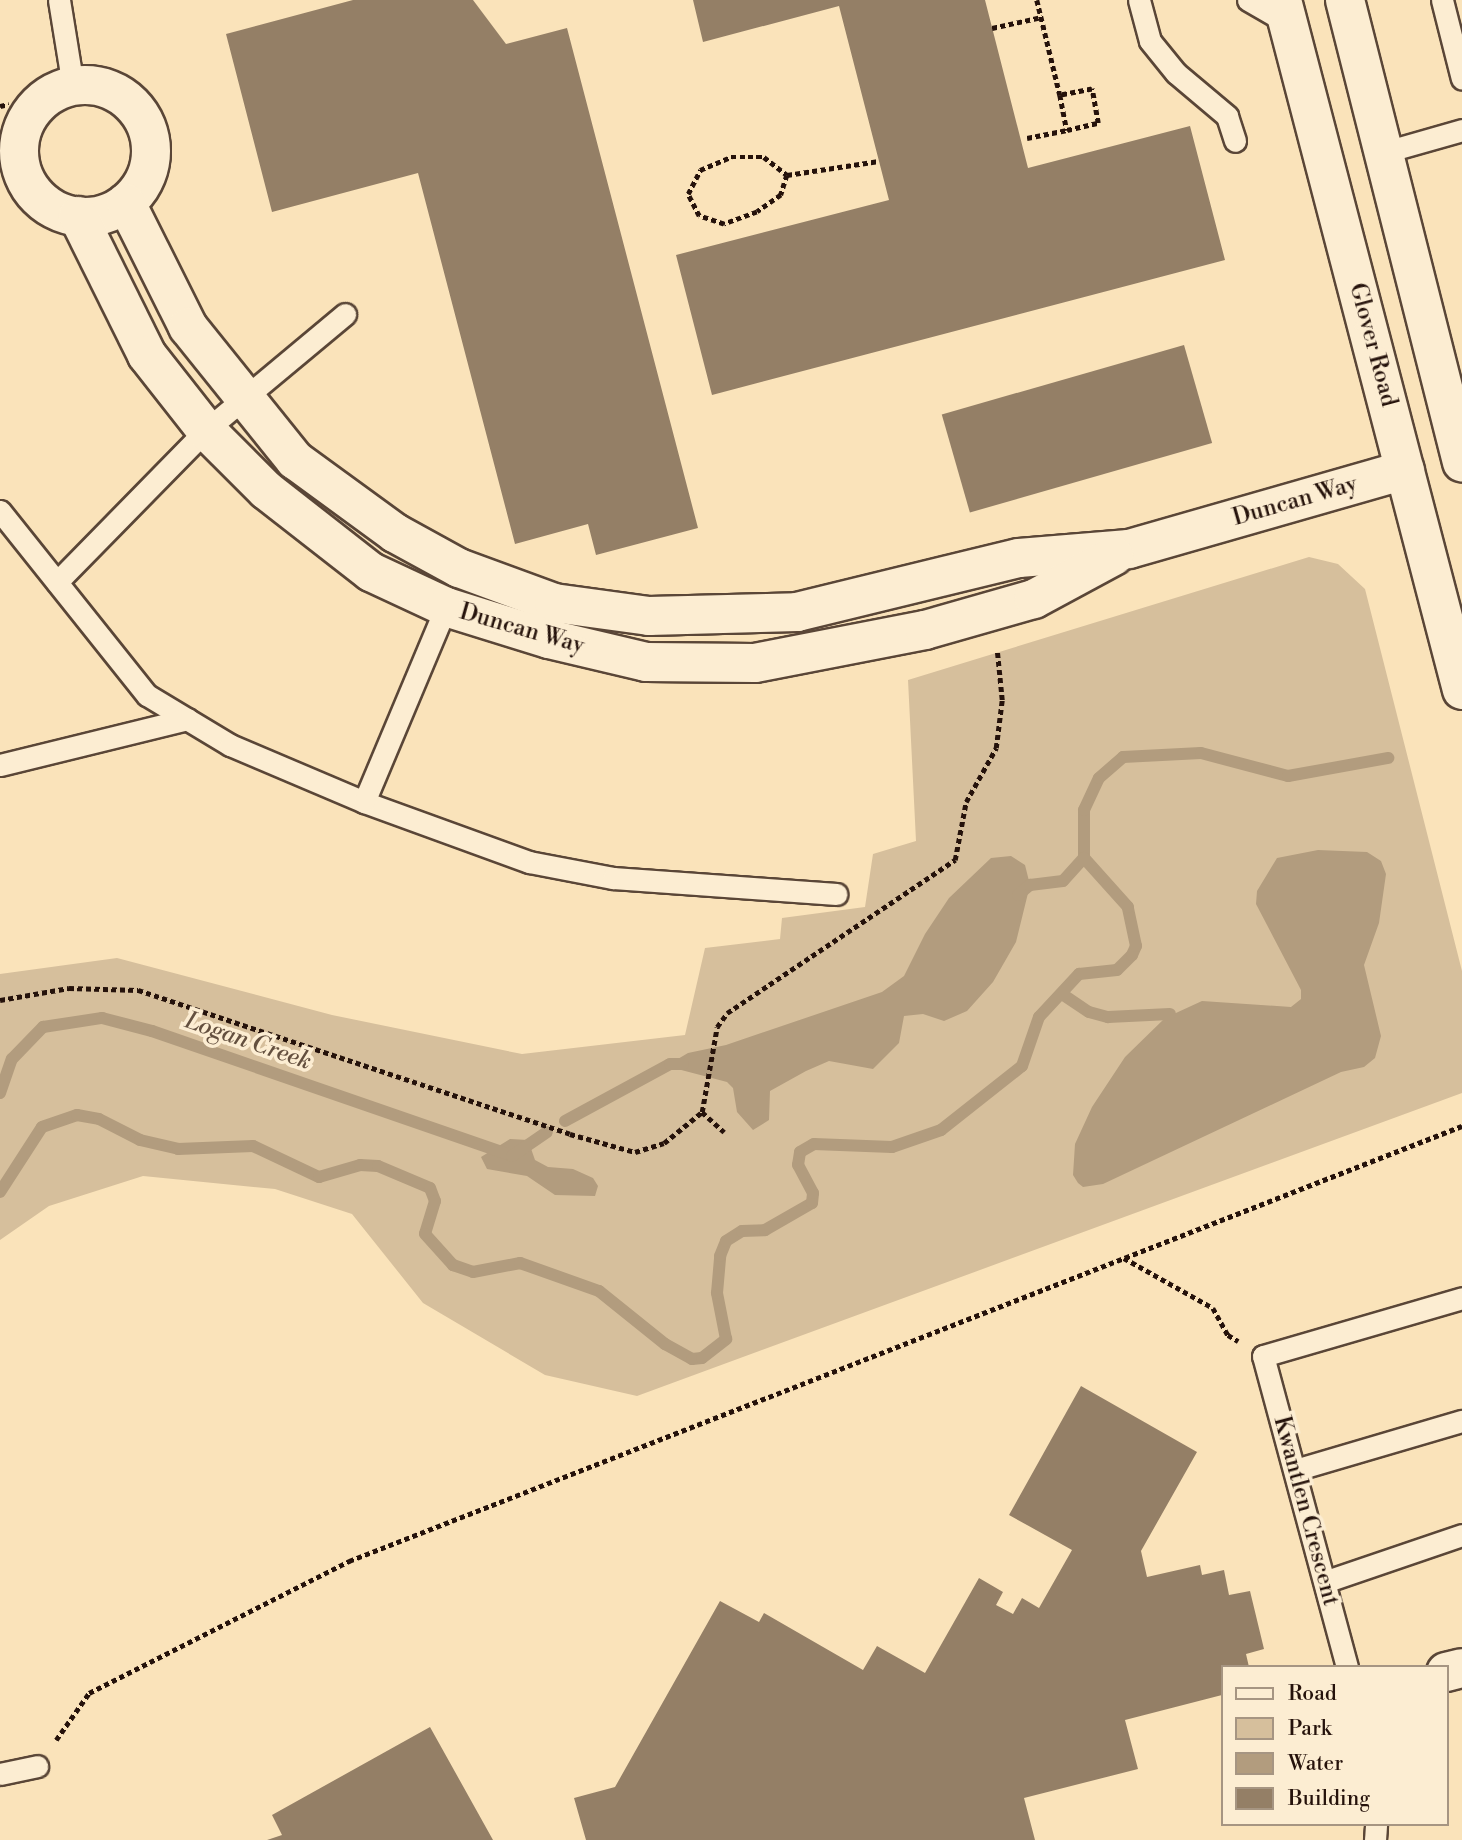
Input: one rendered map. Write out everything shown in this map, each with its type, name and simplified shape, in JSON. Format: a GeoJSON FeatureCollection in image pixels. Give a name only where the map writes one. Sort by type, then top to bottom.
{"type":"FeatureCollection","features":[{"type":"Feature","properties":{"kind":"street"},"geometry":{"type":"LineString","coordinates":[[1345,0],[1461,457]]}},
{"type":"Feature","properties":{"kind":"street","name":"Glover Road"},"geometry":{"type":"LineString","coordinates":[[1285,11],[1462,690]]}},
{"type":"Feature","properties":{"kind":"street"},"geometry":{"type":"LineString","coordinates":[[95,85],[116,92],[134,106],[145,124],[151,145],[149,167],[125,203],[106,213],[78,216],[44,203],[30,187],[21,167],[19,146],[24,125],[36,106],[52,93],[74,86],[95,85]]}},
{"type":"Feature","properties":{"kind":"street","name":"Duncan Way"},"geometry":{"type":"LineString","coordinates":[[125,203],[188,327],[243,400],[295,460],[395,533],[459,568],[554,603],[649,616],[797,612],[1019,558],[1129,549],[1405,470],[1461,457]]}},
{"type":"Feature","properties":{"kind":"street","name":"Duncan Way"},"geometry":{"type":"LineString","coordinates":[[78,216],[147,355],[206,430],[266,490],[371,572],[446,607],[549,639],[646,662],[755,663],[925,630],[1034,599],[1129,549]]}},
{"type":"Feature","properties":{"kind":"lane"},"geometry":{"type":"LineString","coordinates":[[59,0],[74,86]]}},
{"type":"Feature","properties":{"kind":"lane"},"geometry":{"type":"LineString","coordinates":[[1139,0],[1150,41],[1176,73],[1227,116],[1236,141]]}},
{"type":"Feature","properties":{"kind":"lane"},"geometry":{"type":"LineString","coordinates":[[1248,0],[1285,11]]}},
{"type":"Feature","properties":{"kind":"lane"},"geometry":{"type":"LineString","coordinates":[[1442,0],[1462,79]]}},
{"type":"Feature","properties":{"kind":"lane"},"geometry":{"type":"LineString","coordinates":[[1385,152],[1462,130]]}},
{"type":"Feature","properties":{"kind":"lane"},"geometry":{"type":"LineString","coordinates":[[57,582],[206,430],[345,314]]}},
{"type":"Feature","properties":{"kind":"lane"},"geometry":{"type":"LineString","coordinates":[[0,510],[147,695],[230,745],[364,802],[529,862],[601,876],[836,894]]}},
{"type":"Feature","properties":{"kind":"lane"},"geometry":{"type":"LineString","coordinates":[[364,802],[446,607]]}},
{"type":"Feature","properties":{"kind":"lane"},"geometry":{"type":"LineString","coordinates":[[0,765],[187,719]]}},
{"type":"Feature","properties":{"kind":"lane"},"geometry":{"type":"LineString","coordinates":[[1263,1356],[1462,1298]]}},
{"type":"Feature","properties":{"kind":"lane","name":"Kwantlen Crescent"},"geometry":{"type":"LineString","coordinates":[[1263,1356],[1327,1581],[1347,1665]]}},
{"type":"Feature","properties":{"kind":"lane"},"geometry":{"type":"LineString","coordinates":[[1295,1470],[1462,1421]]}},
{"type":"Feature","properties":{"kind":"lane"},"geometry":{"type":"LineString","coordinates":[[1327,1581],[1462,1535]]}},
{"type":"Feature","properties":{"kind":"lane"},"geometry":{"type":"LineString","coordinates":[[0,1774],[37,1766]]}},
{"type":"Feature","properties":{"kind":"path"},"geometry":{"type":"LineString","coordinates":[[1037,0],[1067,130]]}},
{"type":"Feature","properties":{"kind":"path"},"geometry":{"type":"LineString","coordinates":[[992,28],[1042,17]]}},
{"type":"Feature","properties":{"kind":"path"},"geometry":{"type":"LineString","coordinates":[[1027,138],[1098,123],[1092,89],[1060,95]]}},
{"type":"Feature","properties":{"kind":"path"},"geometry":{"type":"LineString","coordinates":[[0,106],[9,104]]}},
{"type":"Feature","properties":{"kind":"path"},"geometry":{"type":"LineString","coordinates":[[787,175],[781,195],[757,212],[724,225],[699,216],[688,194],[700,170],[731,157],[764,157],[787,175],[879,162]]}},
{"type":"Feature","properties":{"kind":"path"},"geometry":{"type":"LineString","coordinates":[[0,1000],[69,988],[138,990],[570,1135],[635,1152],[664,1143],[702,1112],[715,1035],[726,1013],[955,860],[966,803],[996,748],[1002,700],[996,641]]}},
{"type":"Feature","properties":{"kind":"path"},"geometry":{"type":"LineString","coordinates":[[702,1112],[724,1132]]}},
{"type":"Feature","properties":{"kind":"path"},"geometry":{"type":"LineString","coordinates":[[37,1766],[89,1693],[349,1561],[1462,1126]]}},
{"type":"Feature","properties":{"kind":"path"},"geometry":{"type":"LineString","coordinates":[[1124,1258],[1213,1308],[1228,1335],[1263,1356]]}},
{"type":"Feature","properties":{"kind":"green space"},"geometry":{"type":"Polygon","coordinates":[[[1309,557],[1338,564],[1365,589],[1462,971],[1462,1093],[637,1396],[545,1375],[423,1303],[352,1214],[275,1189],[143,1176],[49,1206],[0,1240],[0,974],[117,958],[332,1015],[522,1054],[685,1035],[705,948],[780,939],[782,918],[865,907],[873,854],[916,841],[908,680],[1309,557]]]}},
{"type":"Feature","properties":{"kind":"water"},"geometry":{"type":"Polygon","coordinates":[[[1318,850],[1367,852],[1381,861],[1386,874],[1379,923],[1364,965],[1381,1036],[1375,1058],[1364,1067],[1341,1072],[1103,1184],[1083,1187],[1073,1175],[1075,1144],[1092,1107],[1125,1057],[1165,1018],[1202,1001],[1291,1007],[1301,999],[1301,990],[1256,904],[1257,891],[1277,858],[1318,850]]]}},
{"type":"Feature","properties":{"kind":"water"},"geometry":{"type":"Polygon","coordinates":[[[1011,856],[1025,865],[1030,885],[1016,942],[993,982],[967,1011],[944,1021],[923,1014],[904,1016],[899,1043],[873,1069],[829,1061],[806,1071],[770,1091],[769,1120],[753,1130],[737,1112],[733,1088],[727,1082],[666,1066],[688,1053],[726,1045],[882,992],[904,976],[925,934],[949,898],[991,858],[1011,856]]]}},
{"type":"Feature","properties":{"kind":"water"},"geometry":{"type":"Polygon","coordinates":[[[510,1139],[528,1140],[535,1160],[548,1167],[573,1169],[593,1178],[598,1186],[595,1196],[555,1195],[527,1176],[487,1169],[481,1157],[510,1139]]]}},
{"type":"Feature","properties":{"kind":"building"},"geometry":{"type":"Polygon","coordinates":[[[353,0],[473,0],[506,44],[567,28],[698,528],[596,555],[588,524],[515,544],[418,173],[272,212],[226,34],[353,0]]]}},
{"type":"Feature","properties":{"kind":"building"},"geometry":{"type":"Polygon","coordinates":[[[693,0],[985,0],[1028,168],[1190,126],[1225,260],[712,395],[676,255],[889,200],[839,6],[703,42],[693,0]]]}},
{"type":"Feature","properties":{"kind":"building"},"geometry":{"type":"Polygon","coordinates":[[[1184,345],[1212,443],[970,513],[942,414],[1184,345]]]}},
{"type":"Feature","properties":{"kind":"building"},"geometry":{"type":"Polygon","coordinates":[[[1081,1386],[1197,1452],[1141,1551],[1147,1577],[1200,1565],[1202,1575],[1224,1570],[1229,1595],[1250,1591],[1264,1649],[1246,1654],[1249,1665],[1220,1665],[1220,1696],[1125,1720],[1138,1769],[1024,1798],[1035,1840],[586,1840],[574,1798],[615,1787],[720,1601],[759,1622],[764,1613],[863,1670],[877,1646],[925,1673],[979,1578],[1003,1592],[996,1605],[1013,1614],[1022,1598],[1039,1608],[1072,1550],[1009,1515],[1081,1386]]]}},
{"type":"Feature","properties":{"kind":"building"},"geometry":{"type":"Polygon","coordinates":[[[430,1727],[493,1840],[267,1840],[282,1835],[272,1815],[430,1727]]]}},
{"type":"Feature","properties":{"kind":"waterway","name":"Logan Creek"},"geometry":{"type":"LineString","coordinates":[[1084,858],[1084,810],[1099,778],[1123,757],[1201,753],[1288,776],[1388,758]]}},
{"type":"Feature","properties":{"kind":"waterway"},"geometry":{"type":"LineString","coordinates":[[1018,895],[1030,885],[1063,881],[1084,858]]}},
{"type":"Feature","properties":{"kind":"waterway"},"geometry":{"type":"LineString","coordinates":[[0,1192],[42,1127],[77,1115],[99,1119],[140,1140],[178,1149],[253,1146],[319,1177],[360,1165],[378,1166],[430,1188],[435,1201],[425,1234],[453,1265],[473,1272],[520,1263],[599,1291],[665,1344],[692,1359],[702,1358],[726,1339],[717,1293],[720,1256],[726,1241],[742,1231],[765,1230],[812,1203],[813,1193],[798,1165],[800,1152],[814,1144],[892,1147],[941,1130],[1022,1066],[1039,1017],[1079,974],[1117,970],[1132,955],[1136,946],[1128,907],[1084,858]]}},
{"type":"Feature","properties":{"kind":"waterway"},"geometry":{"type":"LineString","coordinates":[[1062,994],[1089,1012],[1108,1017],[1170,1014]]}},
{"type":"Feature","properties":{"kind":"waterway","name":"Logan Creek"},"geometry":{"type":"LineString","coordinates":[[0,1093],[12,1059],[43,1027],[102,1018],[152,1031],[512,1156],[547,1132]]}},
{"type":"Feature","properties":{"kind":"waterway"},"geometry":{"type":"LineString","coordinates":[[565,1121],[670,1064],[683,1064]]}}]}
